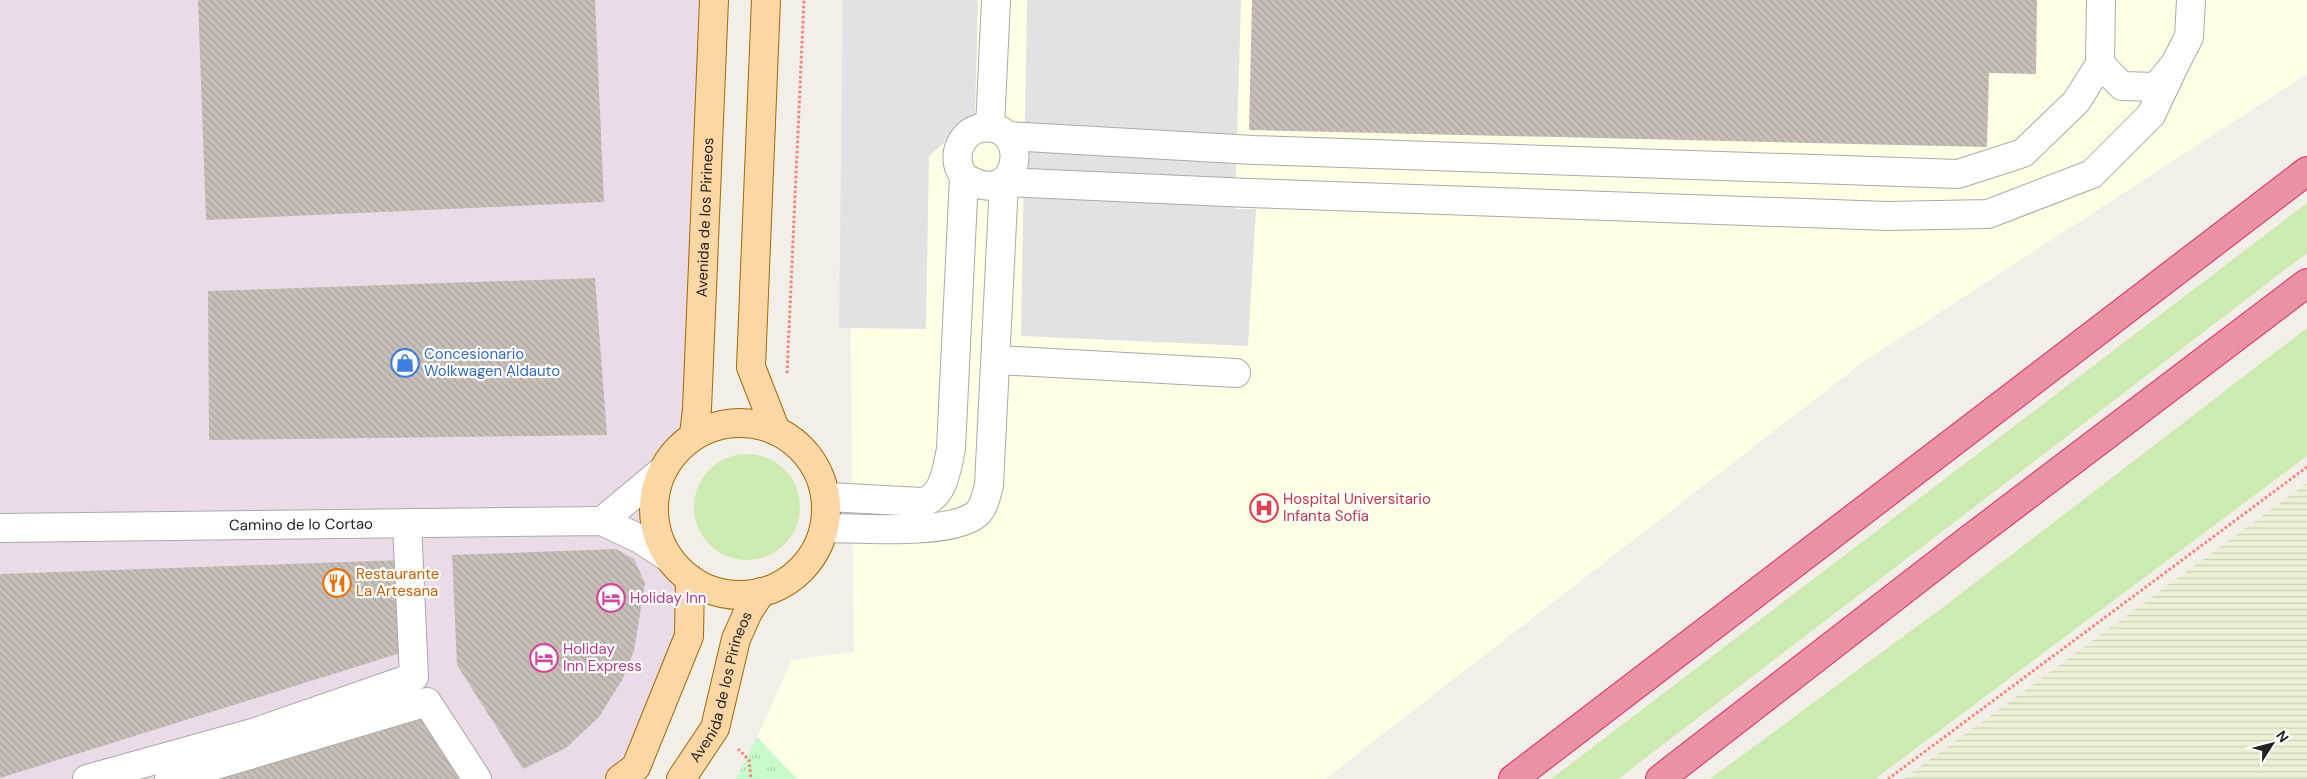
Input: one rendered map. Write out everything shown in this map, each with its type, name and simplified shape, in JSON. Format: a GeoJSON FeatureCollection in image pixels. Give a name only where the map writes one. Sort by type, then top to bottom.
{"type":"FeatureCollection","features":[{"type":"Feature","properties":{"kind":"highway"},"geometry":{"type":"LineString","coordinates":[[1513,779],[2307,171]]}},
{"type":"Feature","properties":{"kind":"highway"},"geometry":{"type":"LineString","coordinates":[[1660,779],[1964,544],[2307,284]]}},
{"type":"Feature","properties":{"kind":"main road","name":"Avenida de los Pirineos"},"geometry":{"type":"LineString","coordinates":[[694,435],[697,409],[714,0]]}},
{"type":"Feature","properties":{"kind":"main road"},"geometry":{"type":"LineString","coordinates":[[766,0],[751,367],[776,430]]}},
{"type":"Feature","properties":{"kind":"main road"},"geometry":{"type":"LineString","coordinates":[[743,423],[776,430],[792,440],[813,463],[828,497],[825,528],[808,561],[786,581],[761,592],[731,594],[712,590],[690,579],[669,558],[655,522],[654,499],[662,471],[672,455],[694,435],[714,426],[743,423]]}},
{"type":"Feature","properties":{"kind":"main road"},"geometry":{"type":"LineString","coordinates":[[620,779],[636,766],[689,636],[690,579]]}},
{"type":"Feature","properties":{"kind":"main road","name":"Avenida de los Pirineos"},"geometry":{"type":"LineString","coordinates":[[681,779],[715,728],[736,639],[748,612],[761,592]]}},
{"type":"Feature","properties":{"kind":"street"},"geometry":{"type":"LineString","coordinates":[[825,528],[932,527],[955,524],[974,516],[981,509],[989,485],[1004,182],[1012,172],[1015,158],[999,131],[996,0]]}},
{"type":"Feature","properties":{"kind":"street"},"geometry":{"type":"LineString","coordinates":[[828,497],[922,502],[930,500],[934,496],[943,480],[951,449],[964,177],[958,164],[959,148],[966,135],[977,129],[1254,150],[1958,174],[2023,153],[2076,102],[2100,64],[2101,0]]}},
{"type":"Feature","properties":{"kind":"street"},"geometry":{"type":"LineString","coordinates":[[964,177],[976,184],[988,187],[1004,182],[1249,194],[1887,216],[1988,214],[2092,174],[2151,115],[2189,37],[2191,0]]}},
{"type":"Feature","properties":{"kind":"street"},"geometry":{"type":"LineString","coordinates":[[2100,64],[2122,86],[2156,87],[2175,64]]}},
{"type":"Feature","properties":{"kind":"street"},"geometry":{"type":"LineString","coordinates":[[996,360],[1236,373]]}},
{"type":"Feature","properties":{"kind":"street"},"geometry":{"type":"LineString","coordinates":[[602,521],[662,471]]}},
{"type":"Feature","properties":{"kind":"street","name":"Camino de lo Cortao"},"geometry":{"type":"LineString","coordinates":[[0,528],[602,521],[640,539],[669,558]]}},
{"type":"Feature","properties":{"kind":"street"},"geometry":{"type":"LineString","coordinates":[[87,779],[256,732],[414,676],[407,523]]}},
{"type":"Feature","properties":{"kind":"street"},"geometry":{"type":"LineString","coordinates":[[169,779],[427,702],[477,779]]}},
{"type":"Feature","properties":{"kind":"path"},"geometry":{"type":"LineString","coordinates":[[787,375],[804,0]]}},
{"type":"Feature","properties":{"kind":"path"},"geometry":{"type":"LineString","coordinates":[[1888,779],[2307,467]]}},
{"type":"Feature","properties":{"kind":"shaded area"},"geometry":{"type":"Polygon","coordinates":[[[0,0],[713,0],[694,435],[662,471],[655,522],[669,558],[689,636],[620,779],[0,779],[0,0]]]}},
{"type":"Feature","properties":{"kind":"shaded area"},"geometry":{"type":"Polygon","coordinates":[[[843,0],[978,0],[975,115],[929,156],[926,329],[839,328],[843,0]]]}},
{"type":"Feature","properties":{"kind":"shaded area","name":"Hospital Universitario Infanta Sofía"},"geometry":{"type":"Polygon","coordinates":[[[847,0],[2307,0],[2307,74],[1862,363],[1325,779],[797,779],[757,737],[792,660],[854,652],[847,0]]]}},
{"type":"Feature","properties":{"kind":"shaded area"},"geometry":{"type":"Polygon","coordinates":[[[1027,0],[1241,0],[1235,209],[1256,209],[1248,346],[1021,336],[1027,0]]]}},
{"type":"Feature","properties":{"kind":"shaded area"},"geometry":{"type":"Polygon","coordinates":[[[2307,483],[2307,779],[1903,779],[1990,716],[2307,483]]]}},
{"type":"Feature","properties":{"kind":"green space"},"geometry":{"type":"Polygon","coordinates":[[[2307,203],[2307,253],[1618,779],[1551,779],[2307,203]]]}},
{"type":"Feature","properties":{"kind":"green space"},"geometry":{"type":"Polygon","coordinates":[[[2307,328],[2307,456],[1875,779],[1710,779],[1950,602],[2307,328]]]}},
{"type":"Feature","properties":{"kind":"green space"},"geometry":{"type":"Polygon","coordinates":[[[747,454],[767,458],[785,469],[796,487],[800,507],[796,527],[785,545],[767,556],[747,560],[727,556],[709,545],[698,527],[694,507],[698,487],[709,469],[727,458],[747,454]]]}},
{"type":"Feature","properties":{"kind":"green space"},"geometry":{"type":"Polygon","coordinates":[[[757,737],[797,779],[736,779],[757,737]]]}},
{"type":"Feature","properties":{"kind":"building"},"geometry":{"type":"Polygon","coordinates":[[[198,0],[595,0],[604,202],[206,220],[198,0]]]}},
{"type":"Feature","properties":{"kind":"building"},"geometry":{"type":"Polygon","coordinates":[[[1252,0],[2037,0],[2036,74],[1989,73],[1987,147],[1249,130],[1252,0]]]}},
{"type":"Feature","properties":{"kind":"building","name":"Concesionario Wolkwagen Aldauto"},"geometry":{"type":"Polygon","coordinates":[[[595,278],[607,435],[209,440],[208,291],[595,278]]]}},
{"type":"Feature","properties":{"kind":"building","name":"Holiday Inn Express"},"geometry":{"type":"Polygon","coordinates":[[[616,549],[634,559],[645,583],[634,651],[622,680],[599,717],[566,748],[523,769],[457,665],[452,555],[616,549]]]}},
{"type":"Feature","properties":{"kind":"building"},"geometry":{"type":"Polygon","coordinates":[[[402,560],[410,650],[0,778],[0,574],[402,560]]]}},
{"type":"Feature","properties":{"kind":"building"},"geometry":{"type":"Polygon","coordinates":[[[428,710],[473,779],[207,779],[428,710]]]}},
{"type":"Feature","properties":{"kind":"place","name":"Concesionario Wolkwagen Aldauto"},"geometry":{"type":"Point","coordinates":[405,363]}},
{"type":"Feature","properties":{"kind":"place","name":"Hospital Universitario Infanta Sofía"},"geometry":{"type":"Point","coordinates":[1264,508]}},
{"type":"Feature","properties":{"kind":"place","name":"Restaurante La Artesana"},"geometry":{"type":"Point","coordinates":[337,583]}},
{"type":"Feature","properties":{"kind":"place","name":"Holiday Inn"},"geometry":{"type":"Point","coordinates":[611,598]}},
{"type":"Feature","properties":{"kind":"place","name":"Holiday Inn Express"},"geometry":{"type":"Point","coordinates":[544,658]}}]}
